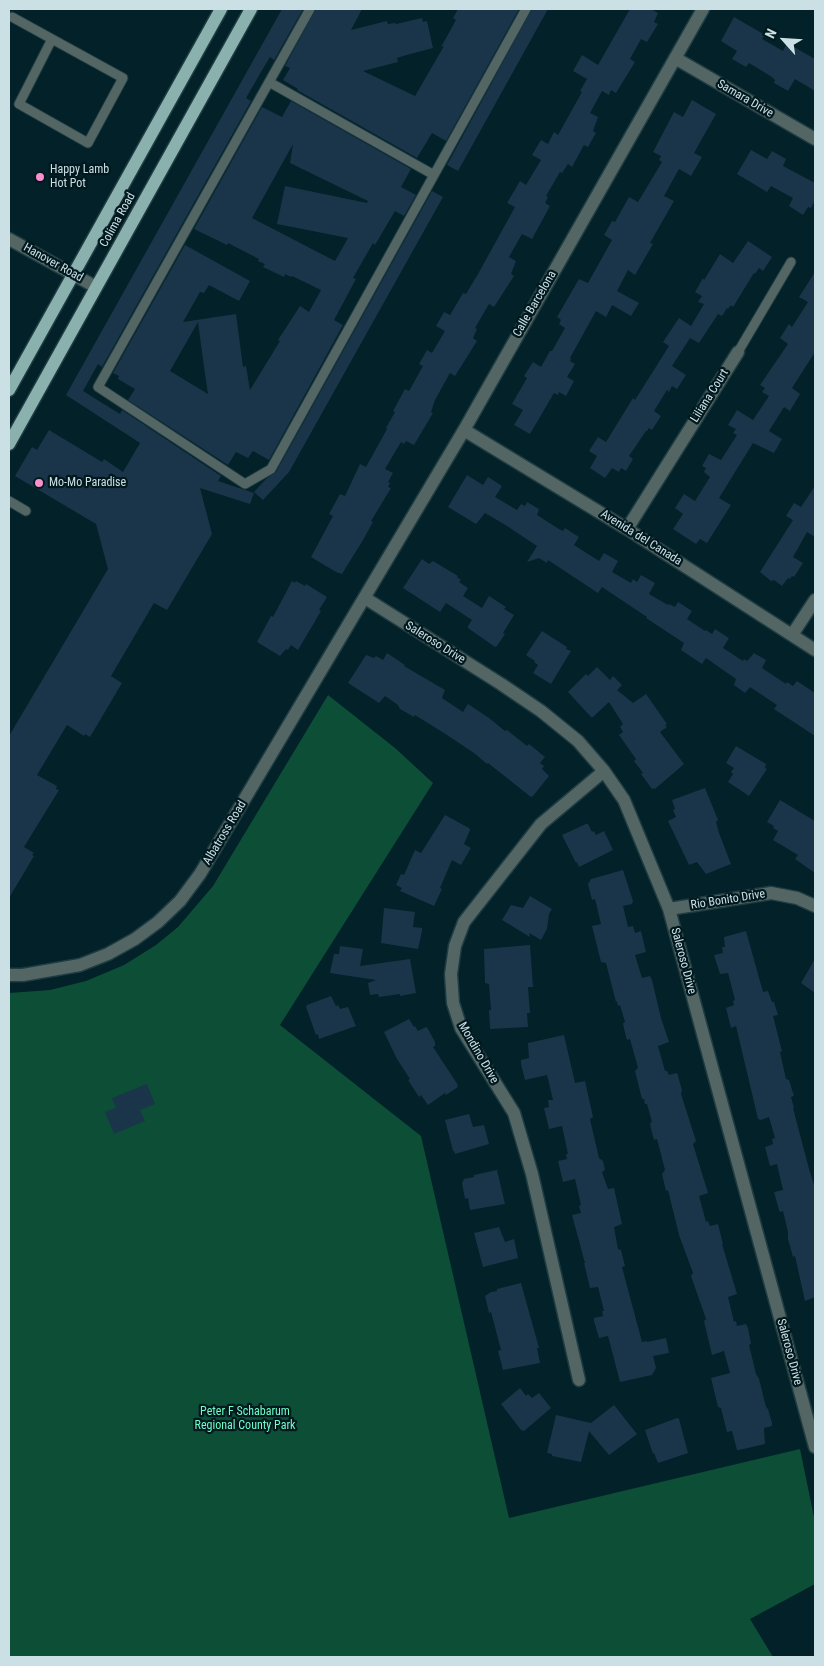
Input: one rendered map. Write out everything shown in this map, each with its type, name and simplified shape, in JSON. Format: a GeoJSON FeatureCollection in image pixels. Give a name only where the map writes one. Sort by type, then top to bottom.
{"type":"FeatureCollection","features":[{"type":"Feature","properties":{"kind":"main road","name":"Colima Road"},"geometry":{"type":"LineString","coordinates":[[9,390],[221,9]]}},
{"type":"Feature","properties":{"kind":"main road","name":"Colima Road"},"geometry":{"type":"LineString","coordinates":[[9,444],[251,9]]}},
{"type":"Feature","properties":{"kind":"street","name":"Calle Barcelona"},"geometry":{"type":"LineString","coordinates":[[365,598],[464,430],[703,9]]}},
{"type":"Feature","properties":{"kind":"street","name":"Samara Drive"},"geometry":{"type":"LineString","coordinates":[[675,58],[815,139]]}},
{"type":"Feature","properties":{"kind":"street","name":"Hanover Road"},"geometry":{"type":"LineString","coordinates":[[9,239],[96,287]]}},
{"type":"Feature","properties":{"kind":"street","name":"Liliana Court"},"geometry":{"type":"LineString","coordinates":[[627,529],[738,352]]}},
{"type":"Feature","properties":{"kind":"street","name":"Avenida del Canada"},"geometry":{"type":"LineString","coordinates":[[464,430],[627,529],[815,650]]}},
{"type":"Feature","properties":{"kind":"street","name":"Saleroso Drive"},"geometry":{"type":"LineString","coordinates":[[365,598],[501,684],[540,711],[578,741],[604,771],[624,800],[669,909],[815,1447]]}},
{"type":"Feature","properties":{"kind":"street","name":"Albatross Road"},"geometry":{"type":"LineString","coordinates":[[9,975],[23,976],[80,965],[108,954],[158,922],[180,901],[200,874],[365,598]]}},
{"type":"Feature","properties":{"kind":"street"},"geometry":{"type":"LineString","coordinates":[[792,635],[815,600]]}},
{"type":"Feature","properties":{"kind":"street","name":"Mondino Drive"},"geometry":{"type":"LineString","coordinates":[[579,1380],[532,1174],[514,1113],[461,1028],[453,1003],[451,974],[455,946],[464,922],[541,824],[604,771]]}},
{"type":"Feature","properties":{"kind":"street","name":"Rio Bonito Drive"},"geometry":{"type":"LineString","coordinates":[[669,909],[770,893],[797,898],[815,906]]}},
{"type":"Feature","properties":{"kind":"lane"},"geometry":{"type":"LineString","coordinates":[[310,9],[98,387],[244,484],[270,469],[526,9]]}},
{"type":"Feature","properties":{"kind":"lane"},"geometry":{"type":"LineString","coordinates":[[12,17],[123,78],[88,143],[19,104],[52,39]]}},
{"type":"Feature","properties":{"kind":"lane"},"geometry":{"type":"LineString","coordinates":[[269,82],[434,175]]}},
{"type":"Feature","properties":{"kind":"lane","name":"Liliana Court"},"geometry":{"type":"LineString","coordinates":[[738,352],[791,262]]}},
{"type":"Feature","properties":{"kind":"lane"},"geometry":{"type":"LineString","coordinates":[[9,501],[26,511]]}},
{"type":"Feature","properties":{"kind":"green space","name":"Peter F Schabarum Regional County Park"},"geometry":{"type":"Polygon","coordinates":[[[328,695],[395,748],[433,783],[280,1025],[421,1136],[509,1518],[800,1449],[815,1522],[815,1584],[750,1619],[773,1657],[9,1657],[9,993],[50,990],[86,981],[124,965],[156,945],[178,927],[213,886],[328,695]]]}},
{"type":"Feature","properties":{"kind":"building"},"geometry":{"type":"Polygon","coordinates":[[[282,9],[303,9],[274,60],[270,57],[246,98],[251,101],[102,367],[98,364],[83,391],[120,414],[122,410],[221,476],[218,481],[254,493],[250,504],[200,488],[212,534],[167,610],[154,603],[111,676],[122,683],[90,737],[85,734],[84,736],[67,725],[37,775],[57,786],[56,789],[59,790],[24,847],[34,853],[32,855],[34,856],[9,898],[9,736],[108,569],[96,524],[15,476],[32,447],[37,450],[49,430],[102,462],[104,459],[123,472],[140,443],[66,395],[282,9]]]}},
{"type":"Feature","properties":{"kind":"building"},"geometry":{"type":"Polygon","coordinates":[[[316,9],[362,9],[351,30],[387,21],[388,24],[396,24],[422,18],[423,22],[427,21],[433,48],[397,58],[398,62],[363,71],[415,96],[444,46],[441,47],[456,20],[453,18],[458,9],[519,9],[446,141],[432,133],[417,158],[297,90],[283,80],[290,68],[285,66],[316,9]]]}},
{"type":"Feature","properties":{"kind":"building"},"geometry":{"type":"Polygon","coordinates":[[[532,9],[548,9],[458,171],[447,165],[532,9]]]}},
{"type":"Feature","properties":{"kind":"building"},"geometry":{"type":"Polygon","coordinates":[[[630,9],[651,9],[658,13],[654,22],[658,24],[647,42],[641,39],[630,59],[635,62],[616,93],[611,90],[609,95],[602,91],[590,113],[598,117],[593,131],[596,133],[588,147],[584,145],[572,167],[568,164],[562,173],[560,172],[546,196],[548,197],[545,203],[550,206],[532,239],[522,234],[509,257],[516,261],[511,274],[514,276],[494,307],[489,304],[475,328],[477,329],[473,338],[477,341],[455,376],[450,373],[435,400],[431,412],[433,413],[414,445],[406,441],[404,444],[401,442],[385,469],[393,473],[388,482],[390,483],[388,487],[391,488],[342,574],[336,572],[311,557],[333,516],[329,514],[340,494],[345,496],[360,464],[366,467],[387,429],[395,412],[393,411],[405,389],[409,391],[423,366],[419,364],[427,350],[432,353],[445,331],[436,326],[444,312],[450,315],[463,293],[466,294],[478,274],[515,207],[507,203],[520,181],[526,185],[541,160],[532,155],[541,140],[548,144],[554,132],[558,135],[582,92],[580,91],[587,79],[573,71],[582,55],[598,65],[630,9]]]}},
{"type":"Feature","properties":{"kind":"building"},"geometry":{"type":"Polygon","coordinates":[[[734,17],[765,35],[762,39],[783,51],[787,43],[815,59],[815,91],[795,79],[788,91],[774,83],[775,80],[772,77],[749,63],[746,67],[732,59],[737,51],[721,41],[734,17]]]}},
{"type":"Feature","properties":{"kind":"building"},"geometry":{"type":"Polygon","coordinates":[[[692,100],[716,114],[694,153],[702,157],[691,176],[679,169],[664,196],[674,201],[650,243],[653,244],[635,275],[628,270],[617,291],[639,303],[631,316],[612,305],[606,317],[596,311],[570,358],[570,361],[575,364],[567,377],[574,381],[566,396],[559,392],[558,395],[554,393],[530,434],[514,425],[523,410],[512,404],[527,378],[524,376],[533,362],[541,367],[550,351],[552,351],[565,328],[559,324],[561,320],[557,317],[579,279],[588,283],[612,240],[604,235],[612,221],[615,222],[629,197],[638,202],[662,162],[659,160],[661,156],[653,152],[674,112],[683,117],[692,100]]]}},
{"type":"Feature","properties":{"kind":"building"},"geometry":{"type":"Polygon","coordinates":[[[291,101],[411,169],[401,187],[416,195],[404,216],[395,211],[375,245],[373,243],[353,278],[356,279],[334,320],[343,325],[269,460],[253,451],[248,458],[236,452],[228,465],[128,400],[135,389],[118,379],[119,376],[113,373],[185,245],[250,281],[239,301],[209,285],[204,293],[200,292],[183,322],[236,314],[243,367],[246,366],[250,390],[280,341],[278,340],[300,306],[309,312],[321,290],[292,276],[285,274],[284,277],[263,267],[265,264],[258,261],[259,259],[228,243],[227,245],[194,229],[262,107],[282,117],[291,101]],[[293,144],[252,218],[335,261],[348,238],[277,224],[285,186],[367,203],[368,201],[290,163],[293,144]],[[198,322],[170,371],[208,394],[205,374],[198,322]]]}},
{"type":"Feature","properties":{"kind":"building"},"geometry":{"type":"Polygon","coordinates":[[[751,150],[767,159],[772,151],[786,159],[783,166],[815,183],[815,200],[811,208],[808,207],[803,215],[789,206],[793,198],[771,186],[767,192],[737,174],[751,150]]]}},
{"type":"Feature","properties":{"kind":"building"},"geometry":{"type":"Polygon","coordinates":[[[432,191],[443,197],[289,472],[263,500],[254,492],[266,479],[276,472],[432,191]]]}},
{"type":"Feature","properties":{"kind":"building"},"geometry":{"type":"Polygon","coordinates":[[[748,241],[772,257],[763,271],[759,268],[754,273],[733,307],[731,305],[727,308],[722,316],[718,314],[699,343],[690,338],[672,366],[686,375],[677,389],[672,386],[669,392],[667,390],[654,411],[661,416],[652,430],[649,428],[646,431],[629,456],[633,459],[626,471],[621,468],[619,472],[612,468],[605,478],[590,468],[597,456],[589,451],[598,437],[606,442],[633,398],[635,400],[669,346],[663,342],[679,318],[691,326],[704,304],[698,302],[702,296],[695,292],[720,254],[733,263],[748,241]]]}},
{"type":"Feature","properties":{"kind":"building"},"geometry":{"type":"Polygon","coordinates":[[[815,272],[815,352],[792,388],[800,394],[790,411],[784,407],[769,431],[782,439],[774,453],[753,443],[719,498],[731,505],[707,543],[700,539],[696,544],[673,529],[683,514],[675,508],[684,494],[695,501],[710,477],[704,472],[706,468],[702,466],[709,454],[721,460],[737,435],[733,433],[736,429],[728,425],[737,410],[753,420],[769,396],[762,392],[765,388],[760,385],[788,344],[780,338],[789,324],[792,327],[808,302],[799,297],[815,272]]]}},
{"type":"Feature","properties":{"kind":"building"},"geometry":{"type":"Polygon","coordinates":[[[467,475],[483,485],[488,477],[502,486],[495,497],[517,510],[521,504],[525,506],[527,502],[539,509],[537,515],[559,529],[563,531],[565,528],[579,537],[574,545],[599,561],[604,553],[618,561],[612,572],[631,583],[633,579],[637,582],[641,575],[655,583],[649,594],[668,605],[675,607],[678,602],[692,611],[687,619],[705,631],[712,634],[715,629],[729,638],[723,648],[743,661],[744,659],[747,661],[754,653],[766,660],[762,668],[786,684],[787,682],[793,686],[797,681],[815,693],[815,736],[774,709],[777,705],[750,687],[745,693],[734,685],[736,679],[706,658],[702,664],[681,650],[684,643],[602,587],[598,593],[548,560],[547,563],[539,558],[527,562],[537,546],[507,526],[485,513],[476,524],[448,507],[467,475]]]}},
{"type":"Feature","properties":{"kind":"building"},"geometry":{"type":"Polygon","coordinates":[[[815,486],[815,537],[807,532],[793,557],[803,563],[794,577],[788,578],[782,586],[774,580],[771,581],[760,572],[793,520],[786,516],[794,503],[801,507],[815,486]]]}},
{"type":"Feature","properties":{"kind":"building"},"geometry":{"type":"Polygon","coordinates":[[[422,559],[429,564],[433,561],[458,576],[461,580],[459,582],[468,588],[463,596],[482,608],[489,596],[506,607],[504,609],[514,615],[497,646],[495,647],[468,628],[472,620],[446,603],[440,612],[403,588],[422,559]]]}},
{"type":"Feature","properties":{"kind":"building"},"geometry":{"type":"Polygon","coordinates":[[[292,581],[305,586],[306,584],[327,597],[298,650],[291,645],[280,656],[257,642],[292,581]]]}},
{"type":"Feature","properties":{"kind":"building"},"geometry":{"type":"Polygon","coordinates":[[[542,631],[571,651],[551,684],[533,673],[538,665],[526,655],[542,631]]]}},
{"type":"Feature","properties":{"kind":"building"},"geometry":{"type":"Polygon","coordinates":[[[387,653],[404,666],[445,690],[442,698],[463,712],[468,704],[527,746],[529,744],[545,757],[540,763],[544,766],[542,769],[549,776],[533,796],[531,797],[474,753],[415,715],[414,717],[400,709],[398,705],[385,696],[379,703],[348,683],[366,655],[374,658],[376,656],[383,660],[387,653]]]}},
{"type":"Feature","properties":{"kind":"building"},"geometry":{"type":"Polygon","coordinates":[[[597,667],[610,680],[613,676],[622,685],[617,690],[633,703],[646,694],[667,724],[665,725],[667,727],[660,732],[684,764],[655,789],[652,789],[641,774],[643,773],[634,761],[636,759],[619,735],[623,732],[620,727],[623,724],[609,702],[591,717],[568,692],[586,674],[588,676],[597,667]]]}},
{"type":"Feature","properties":{"kind":"building"},"geometry":{"type":"Polygon","coordinates":[[[736,746],[766,764],[765,768],[767,769],[749,796],[728,782],[734,768],[726,763],[736,746]]]}},
{"type":"Feature","properties":{"kind":"building"},"geometry":{"type":"Polygon","coordinates":[[[705,788],[718,820],[716,822],[719,833],[731,864],[706,874],[697,862],[689,865],[668,821],[676,817],[672,800],[705,788]]]}},
{"type":"Feature","properties":{"kind":"building"},"geometry":{"type":"Polygon","coordinates":[[[780,800],[815,821],[815,873],[795,859],[798,855],[773,840],[778,831],[767,822],[780,800]]]}},
{"type":"Feature","properties":{"kind":"building"},"geometry":{"type":"Polygon","coordinates":[[[445,815],[469,828],[470,830],[464,844],[471,848],[461,865],[452,860],[434,906],[400,891],[402,888],[396,885],[401,874],[404,875],[415,850],[421,853],[445,815]]]}},
{"type":"Feature","properties":{"kind":"building"},"geometry":{"type":"Polygon","coordinates":[[[586,824],[596,835],[604,831],[613,850],[579,867],[562,835],[586,824]]]}},
{"type":"Feature","properties":{"kind":"building"},"geometry":{"type":"Polygon","coordinates":[[[623,870],[633,901],[632,904],[623,906],[628,927],[633,926],[635,933],[641,931],[646,952],[635,955],[642,978],[650,976],[652,980],[669,1042],[658,1046],[665,1071],[669,1075],[677,1073],[678,1076],[682,1090],[681,1094],[696,1141],[693,1144],[708,1193],[699,1196],[706,1222],[708,1221],[710,1226],[718,1224],[737,1294],[728,1297],[734,1322],[736,1321],[737,1326],[746,1324],[748,1328],[751,1344],[749,1345],[756,1374],[772,1423],[772,1426],[764,1428],[765,1444],[739,1450],[737,1450],[732,1431],[727,1432],[721,1408],[718,1407],[711,1378],[730,1373],[724,1351],[712,1355],[704,1321],[706,1319],[691,1276],[693,1273],[679,1235],[668,1190],[666,1191],[662,1174],[665,1170],[657,1139],[654,1140],[647,1104],[642,1099],[635,1071],[638,1068],[630,1039],[627,1040],[623,1023],[625,1022],[620,1005],[618,1006],[616,1002],[606,963],[601,962],[592,926],[601,924],[595,899],[592,900],[588,884],[591,879],[623,870]]]}},
{"type":"Feature","properties":{"kind":"building"},"geometry":{"type":"Polygon","coordinates":[[[530,896],[552,909],[549,914],[547,929],[541,940],[529,933],[530,937],[502,920],[511,905],[523,908],[530,896]]]}},
{"type":"Feature","properties":{"kind":"building"},"geometry":{"type":"Polygon","coordinates":[[[384,908],[415,912],[413,927],[422,928],[418,949],[381,943],[384,908]]]}},
{"type":"Feature","properties":{"kind":"building"},"geometry":{"type":"Polygon","coordinates":[[[746,931],[763,992],[768,991],[778,1015],[773,1016],[782,1051],[780,1052],[786,1079],[789,1080],[794,1096],[791,1097],[793,1108],[815,1188],[815,1297],[805,1301],[795,1256],[793,1257],[788,1239],[783,1211],[780,1212],[779,1210],[774,1192],[783,1190],[777,1164],[770,1166],[765,1147],[773,1144],[772,1139],[775,1138],[769,1117],[761,1120],[758,1119],[736,1026],[731,1028],[726,1008],[734,1005],[733,1001],[735,1000],[728,973],[720,974],[714,955],[723,953],[722,947],[725,947],[724,937],[746,931]]]}},
{"type":"Feature","properties":{"kind":"building"},"geometry":{"type":"Polygon","coordinates":[[[530,945],[533,987],[528,987],[530,1013],[527,1013],[528,1027],[490,1029],[489,1010],[491,1010],[489,984],[485,983],[484,949],[530,945]]]}},
{"type":"Feature","properties":{"kind":"building"},"geometry":{"type":"Polygon","coordinates":[[[340,946],[363,949],[360,966],[410,959],[416,993],[379,997],[378,994],[370,995],[368,983],[376,980],[330,973],[334,954],[339,954],[340,946]]]}},
{"type":"Feature","properties":{"kind":"building"},"geometry":{"type":"Polygon","coordinates":[[[815,959],[815,993],[801,983],[815,959]]]}},
{"type":"Feature","properties":{"kind":"building"},"geometry":{"type":"Polygon","coordinates":[[[331,996],[336,1006],[338,1005],[340,1009],[348,1007],[356,1026],[319,1039],[306,1007],[331,996]]]}},
{"type":"Feature","properties":{"kind":"building"},"geometry":{"type":"Polygon","coordinates":[[[409,1019],[418,1031],[426,1027],[428,1029],[435,1042],[433,1047],[458,1085],[458,1087],[446,1095],[445,1093],[428,1105],[421,1095],[419,1097],[408,1080],[410,1079],[397,1059],[384,1032],[409,1019]]]}},
{"type":"Feature","properties":{"kind":"building"},"geometry":{"type":"Polygon","coordinates":[[[564,1035],[575,1083],[585,1081],[593,1117],[590,1119],[599,1158],[603,1161],[605,1170],[602,1172],[608,1189],[614,1188],[622,1224],[614,1227],[618,1249],[621,1250],[625,1266],[622,1267],[642,1342],[666,1338],[669,1353],[653,1356],[656,1368],[652,1375],[620,1382],[608,1336],[599,1338],[594,1321],[594,1318],[603,1316],[602,1311],[604,1311],[598,1287],[590,1288],[572,1215],[581,1213],[575,1179],[563,1182],[558,1161],[567,1159],[566,1154],[568,1154],[562,1126],[549,1129],[544,1108],[549,1107],[548,1100],[553,1100],[547,1075],[525,1080],[521,1064],[521,1060],[529,1058],[528,1043],[564,1035]]]}},
{"type":"Feature","properties":{"kind":"building"},"geometry":{"type":"Polygon","coordinates":[[[147,1084],[155,1104],[140,1110],[145,1121],[114,1134],[105,1112],[116,1108],[112,1098],[147,1084]]]}},
{"type":"Feature","properties":{"kind":"building"},"geometry":{"type":"Polygon","coordinates":[[[469,1114],[473,1127],[484,1125],[489,1144],[455,1154],[445,1120],[469,1114]]]}},
{"type":"Feature","properties":{"kind":"building"},"geometry":{"type":"Polygon","coordinates":[[[497,1170],[505,1204],[470,1210],[468,1198],[465,1199],[462,1183],[464,1179],[497,1170]]]}},
{"type":"Feature","properties":{"kind":"building"},"geometry":{"type":"Polygon","coordinates":[[[499,1227],[505,1242],[514,1239],[518,1258],[483,1267],[474,1233],[499,1227]]]}},
{"type":"Feature","properties":{"kind":"building"},"geometry":{"type":"Polygon","coordinates":[[[521,1283],[539,1348],[537,1348],[540,1363],[503,1370],[498,1351],[501,1350],[485,1296],[497,1291],[497,1289],[521,1283]]]}},
{"type":"Feature","properties":{"kind":"building"},"geometry":{"type":"Polygon","coordinates":[[[520,1388],[526,1396],[528,1394],[532,1398],[539,1393],[551,1408],[524,1431],[521,1430],[501,1404],[520,1388]]]}},
{"type":"Feature","properties":{"kind":"building"},"geometry":{"type":"Polygon","coordinates":[[[614,1405],[637,1434],[609,1455],[589,1431],[581,1462],[552,1456],[552,1454],[547,1453],[556,1415],[591,1423],[614,1405]]]}},
{"type":"Feature","properties":{"kind":"building"},"geometry":{"type":"Polygon","coordinates":[[[677,1418],[679,1419],[688,1453],[658,1463],[645,1430],[677,1418]]]}},
{"type":"Feature","properties":{"kind":"place","name":"Happy Lamb Hot Pot"},"geometry":{"type":"Point","coordinates":[40,177]}},
{"type":"Feature","properties":{"kind":"place","name":"Mo-Mo Paradise"},"geometry":{"type":"Point","coordinates":[39,483]}}]}
